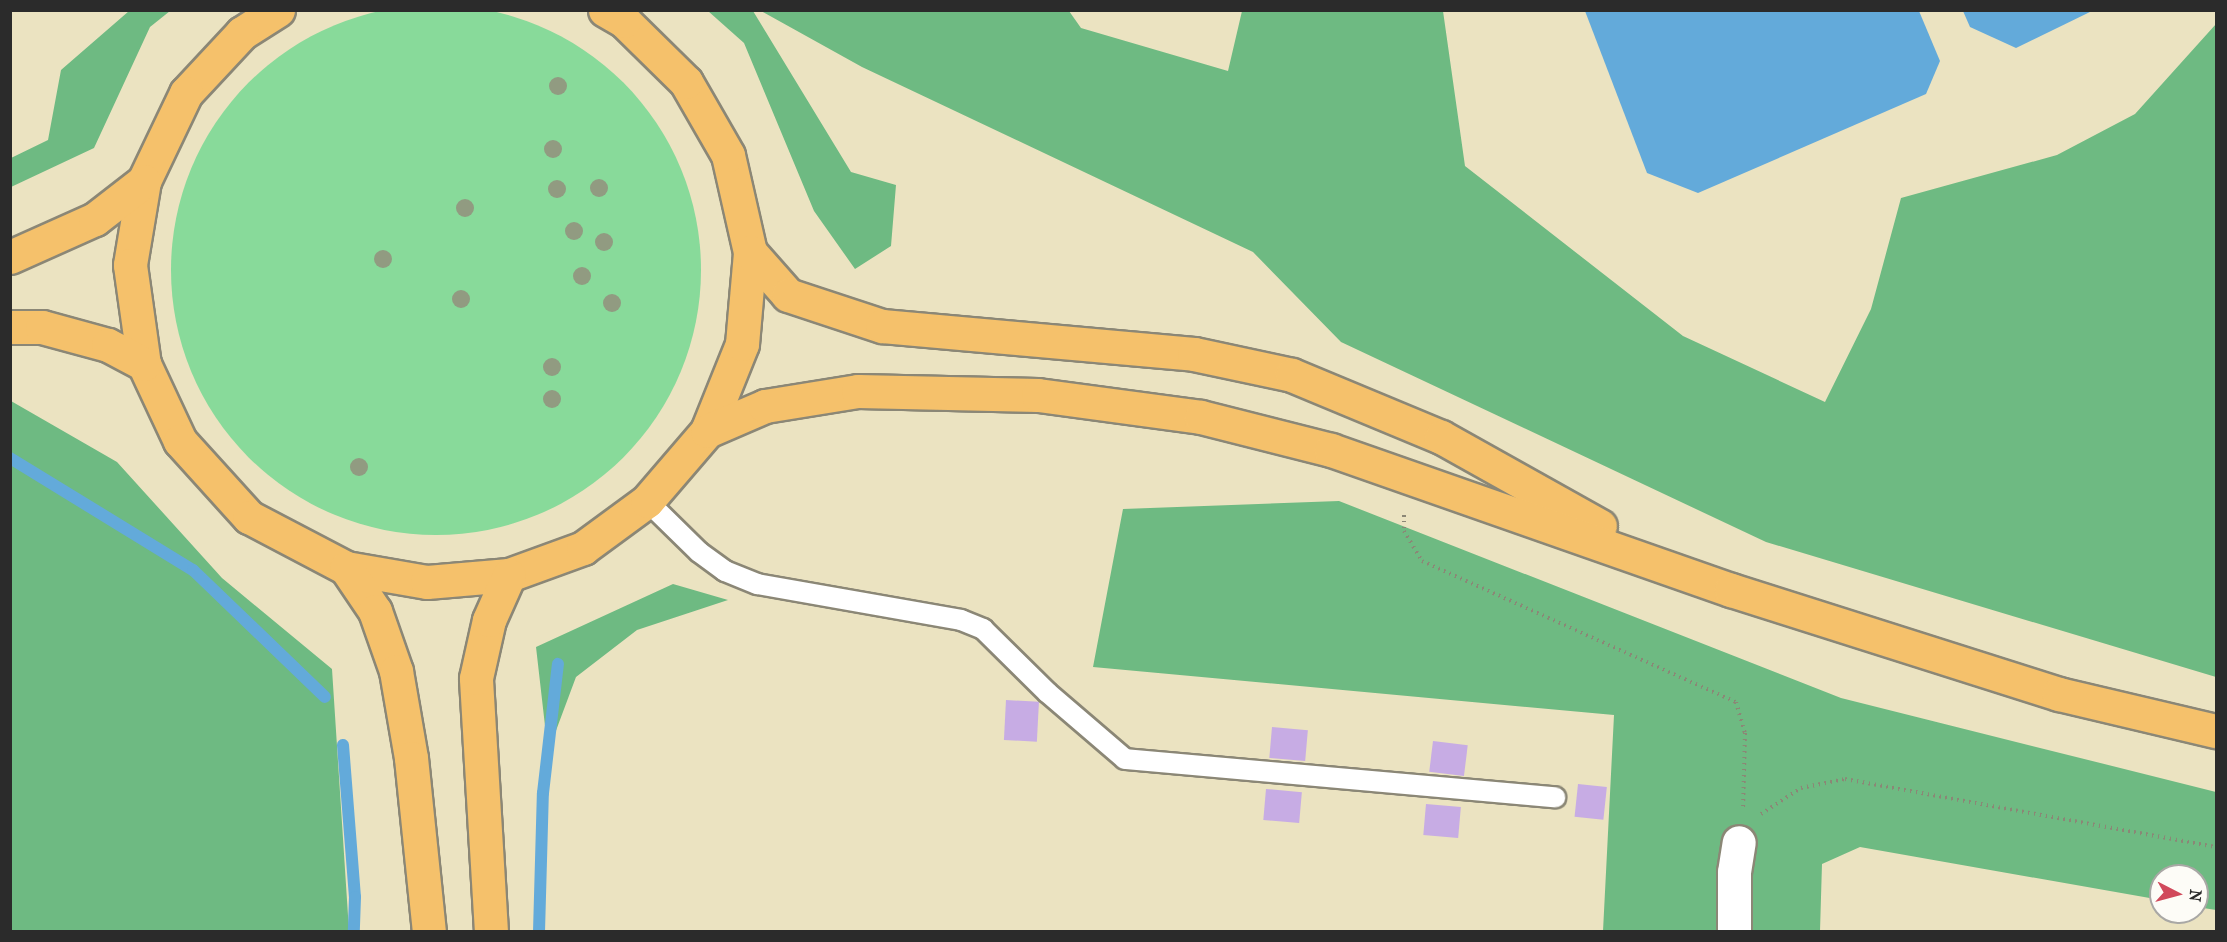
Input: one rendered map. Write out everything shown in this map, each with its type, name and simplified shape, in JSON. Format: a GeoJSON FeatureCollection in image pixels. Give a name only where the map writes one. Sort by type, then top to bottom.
{"type":"FeatureCollection","features":[{"type":"Feature","properties":{"kind":"main road"},"geometry":{"type":"LineString","coordinates":[[278,10],[242,33],[186,93],[144,181],[130,265],[144,364],[180,441],[249,516],[346,568],[427,582],[509,575],[583,548],[647,501],[707,430],[742,344],[750,252],[728,155],[686,82],[624,21],[605,10]]}},
{"type":"Feature","properties":{"kind":"main road"},"geometry":{"type":"LineString","coordinates":[[10,257],[95,219],[144,181]]}},
{"type":"Feature","properties":{"kind":"main road"},"geometry":{"type":"LineString","coordinates":[[750,252],[788,295],[882,326],[1194,354],[1292,375],[1441,437],[1573,512],[1731,590]]}},
{"type":"Feature","properties":{"kind":"main road"},"geometry":{"type":"LineString","coordinates":[[10,327],[42,327],[108,345],[144,364]]}},
{"type":"Feature","properties":{"kind":"main road"},"geometry":{"type":"LineString","coordinates":[[707,430],[765,406],[858,390],[1038,395],[1201,417],[1331,450],[1731,590],[2059,694],[2217,730]]}},
{"type":"Feature","properties":{"kind":"main road"},"geometry":{"type":"LineString","coordinates":[[346,568],[375,611],[396,671],[413,769],[429,932]]}},
{"type":"Feature","properties":{"kind":"main road"},"geometry":{"type":"LineString","coordinates":[[491,932],[476,678],[489,620],[509,575]]}},
{"type":"Feature","properties":{"kind":"street"},"geometry":{"type":"LineString","coordinates":[[1734,932],[1734,872],[1739,842]]}},
{"type":"Feature","properties":{"kind":"lane"},"geometry":{"type":"LineString","coordinates":[[647,501],[699,552],[725,571],[757,584],[961,620],[983,629],[1048,693],[1125,759],[1555,797]]}},
{"type":"Feature","properties":{"kind":"path"},"geometry":{"type":"LineString","coordinates":[[1404,475],[1404,531],[1422,561],[1736,702],[1745,733],[1739,842]]}},
{"type":"Feature","properties":{"kind":"path"},"geometry":{"type":"LineString","coordinates":[[1739,842],[1762,812],[1801,788],[1845,779],[2217,847]]}},
{"type":"Feature","properties":{"kind":"green space"},"geometry":{"type":"Polygon","coordinates":[[[436,5],[488,10],[537,25],[583,50],[623,83],[656,123],[681,169],[696,218],[701,270],[696,322],[681,371],[656,417],[623,457],[583,490],[537,515],[488,530],[436,535],[384,530],[335,515],[289,490],[249,457],[216,417],[191,371],[176,322],[171,270],[176,218],[191,169],[216,123],[249,83],[289,50],[335,25],[384,10],[436,5]]]}},
{"type":"Feature","properties":{"kind":"green space"},"geometry":{"type":"Polygon","coordinates":[[[129,11],[170,11],[150,27],[94,148],[11,187],[11,158],[48,140],[61,70],[129,11]]]}},
{"type":"Feature","properties":{"kind":"green space"},"geometry":{"type":"Polygon","coordinates":[[[708,11],[753,11],[851,172],[896,185],[891,246],[855,269],[814,211],[744,43],[708,11]]]}},
{"type":"Feature","properties":{"kind":"green space"},"geometry":{"type":"Polygon","coordinates":[[[761,11],[1069,11],[1081,28],[1228,71],[1242,11],[1443,11],[1465,166],[1683,336],[1825,402],[1871,309],[1901,198],[2057,155],[2135,114],[2216,24],[2216,677],[1766,542],[1341,342],[1253,252],[862,67],[761,11]]]}},
{"type":"Feature","properties":{"kind":"green space"},"geometry":{"type":"Polygon","coordinates":[[[11,401],[117,462],[222,578],[332,669],[349,931],[11,931],[11,401]]]}},
{"type":"Feature","properties":{"kind":"green space"},"geometry":{"type":"Polygon","coordinates":[[[1339,501],[1841,698],[2216,792],[2216,910],[2209,909],[2209,864],[2149,864],[2149,898],[1860,847],[1822,864],[1820,931],[1603,931],[1614,715],[1093,667],[1123,509],[1339,501]]]}},
{"type":"Feature","properties":{"kind":"green space"},"geometry":{"type":"Polygon","coordinates":[[[673,584],[728,600],[637,630],[576,677],[548,752],[536,647],[673,584]]]}},
{"type":"Feature","properties":{"kind":"water"},"geometry":{"type":"Polygon","coordinates":[[[1585,11],[1919,11],[1940,61],[1926,94],[1698,193],[1647,173],[1585,11]]]}},
{"type":"Feature","properties":{"kind":"water"},"geometry":{"type":"Polygon","coordinates":[[[1963,11],[2092,11],[2016,48],[1970,27],[1963,11]]]}},
{"type":"Feature","properties":{"kind":"building"},"geometry":{"type":"Polygon","coordinates":[[[1006,700],[1039,702],[1037,742],[1004,740],[1006,700]]]}},
{"type":"Feature","properties":{"kind":"building"},"geometry":{"type":"Polygon","coordinates":[[[1272,727],[1308,730],[1305,761],[1269,758],[1272,727]]]}},
{"type":"Feature","properties":{"kind":"building"},"geometry":{"type":"Polygon","coordinates":[[[1433,741],[1468,745],[1464,776],[1429,772],[1433,741]]]}},
{"type":"Feature","properties":{"kind":"building"},"geometry":{"type":"Polygon","coordinates":[[[1578,784],[1607,787],[1603,820],[1575,817],[1578,784]]]}},
{"type":"Feature","properties":{"kind":"building"},"geometry":{"type":"Polygon","coordinates":[[[1266,789],[1302,792],[1299,823],[1263,820],[1266,789]]]}},
{"type":"Feature","properties":{"kind":"building"},"geometry":{"type":"Polygon","coordinates":[[[1426,804],[1461,807],[1458,838],[1423,835],[1426,804]]]}},
{"type":"Feature","properties":{"kind":"waterway"},"geometry":{"type":"LineString","coordinates":[[10,458],[193,570],[325,697]]}},
{"type":"Feature","properties":{"kind":"waterway"},"geometry":{"type":"LineString","coordinates":[[539,932],[543,793],[558,664]]}},
{"type":"Feature","properties":{"kind":"waterway"},"geometry":{"type":"LineString","coordinates":[[343,745],[355,897],[354,932]]}}]}
